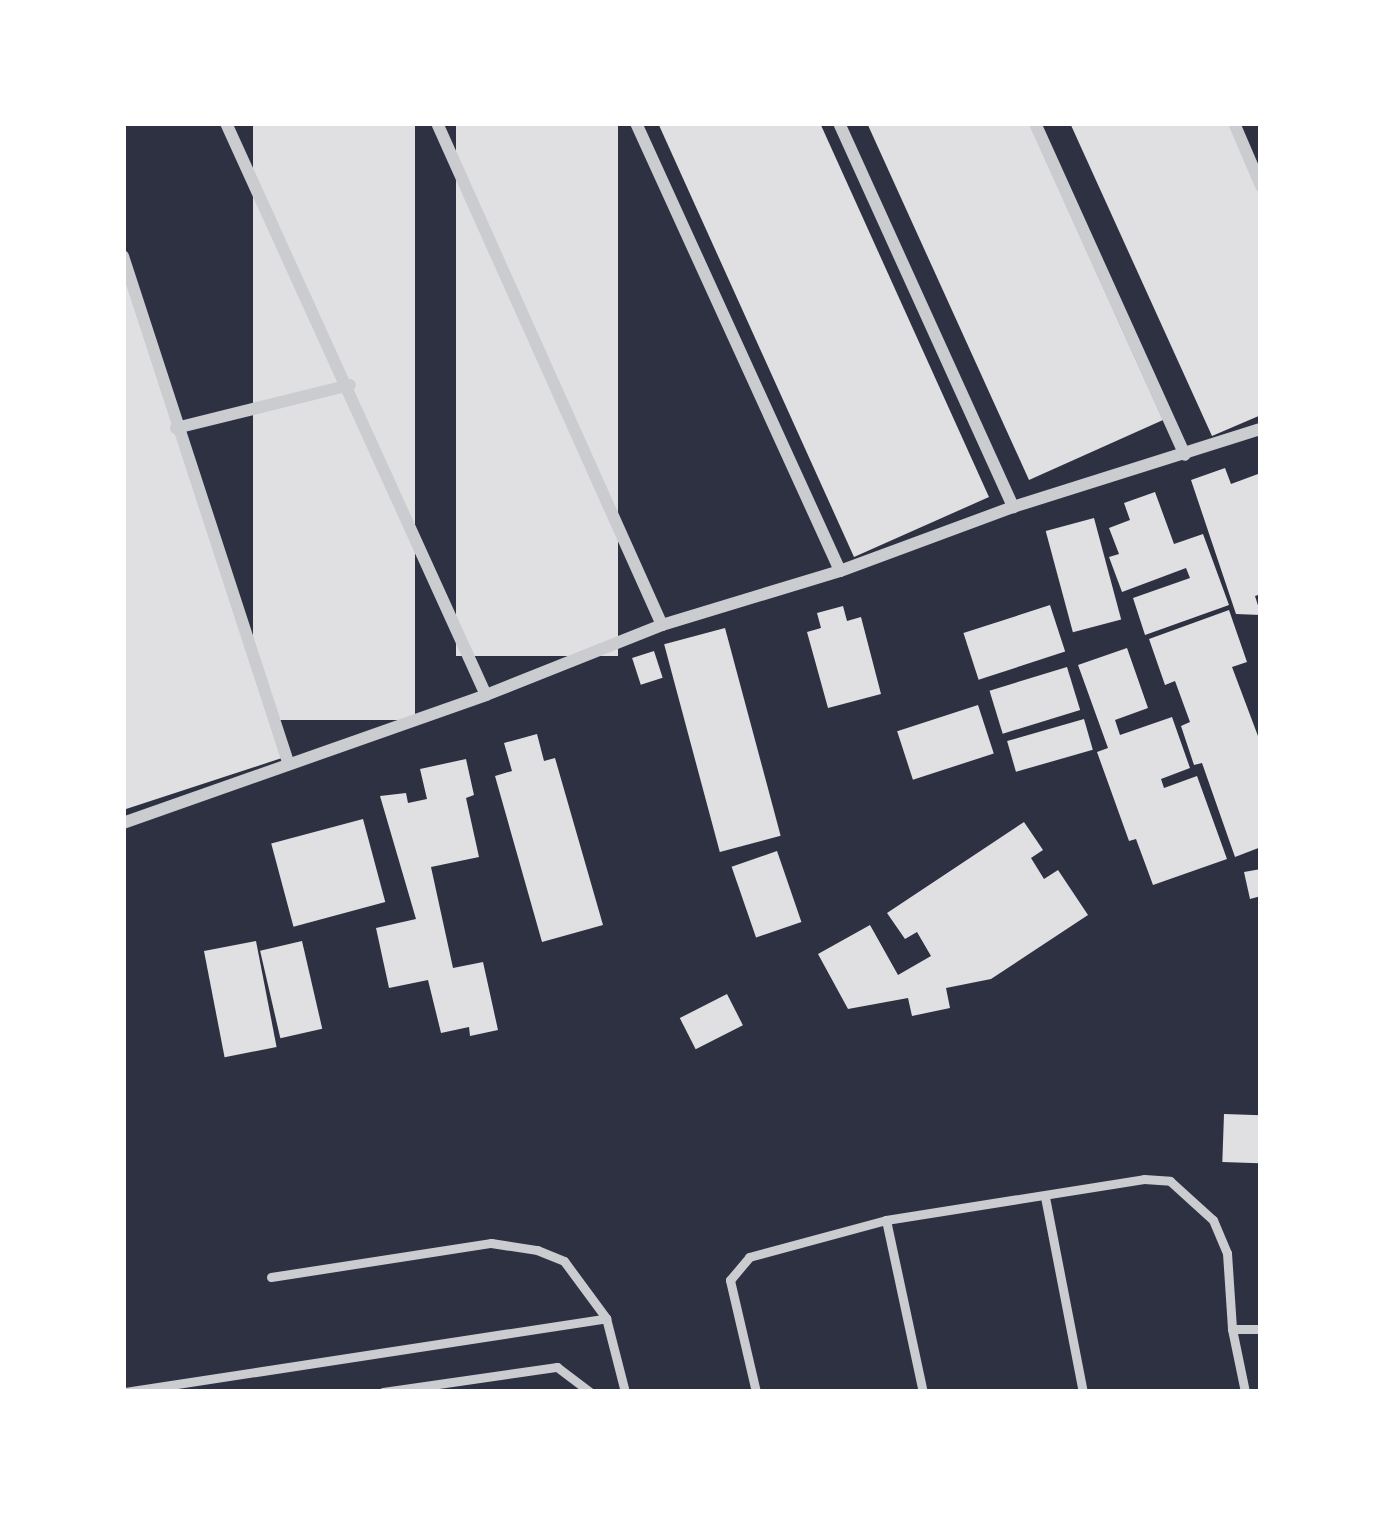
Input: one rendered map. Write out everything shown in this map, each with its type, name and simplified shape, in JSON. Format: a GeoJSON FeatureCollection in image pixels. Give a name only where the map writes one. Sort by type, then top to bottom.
{"type":"FeatureCollection","features":[{"type":"Feature","properties":{"kind":"street"},"geometry":{"type":"LineString","coordinates":[[226,123],[350,385],[486,695]]}},
{"type":"Feature","properties":{"kind":"street"},"geometry":{"type":"LineString","coordinates":[[437,123],[662,625]]}},
{"type":"Feature","properties":{"kind":"street"},"geometry":{"type":"LineString","coordinates":[[636,123],[840,571]]}},
{"type":"Feature","properties":{"kind":"street"},"geometry":{"type":"LineString","coordinates":[[839,123],[1013,506]]}},
{"type":"Feature","properties":{"kind":"street"},"geometry":{"type":"LineString","coordinates":[[1035,123],[1185,454]]}},
{"type":"Feature","properties":{"kind":"street"},"geometry":{"type":"LineString","coordinates":[[1234,123],[1261,185]]}},
{"type":"Feature","properties":{"kind":"street"},"geometry":{"type":"LineString","coordinates":[[123,256],[288,762]]}},
{"type":"Feature","properties":{"kind":"street"},"geometry":{"type":"LineString","coordinates":[[176,428],[350,385]]}},
{"type":"Feature","properties":{"kind":"street"},"geometry":{"type":"LineString","coordinates":[[123,823],[486,695],[662,625],[840,571],[1013,506],[1261,429]]}},
{"type":"Feature","properties":{"kind":"lane"},"geometry":{"type":"LineString","coordinates":[[756,1392],[730,1280],[749,1257],[886,1220],[1144,1179],[1170,1181],[1213,1220],[1227,1253],[1232,1329],[1245,1392]]}},
{"type":"Feature","properties":{"kind":"lane"},"geometry":{"type":"LineString","coordinates":[[1045,1197],[1084,1392]]}},
{"type":"Feature","properties":{"kind":"lane"},"geometry":{"type":"LineString","coordinates":[[886,1220],[923,1392]]}},
{"type":"Feature","properties":{"kind":"lane"},"geometry":{"type":"LineString","coordinates":[[271,1276],[491,1243],[564,1261],[606,1318],[625,1392]]}},
{"type":"Feature","properties":{"kind":"lane"},"geometry":{"type":"LineString","coordinates":[[125,1392],[606,1318]]}},
{"type":"Feature","properties":{"kind":"lane"},"geometry":{"type":"LineString","coordinates":[[1232,1329],[1261,1329]]}},
{"type":"Feature","properties":{"kind":"lane"},"geometry":{"type":"LineString","coordinates":[[383,1392],[557,1367],[590,1392]]}},
{"type":"Feature","properties":{"kind":"building"},"geometry":{"type":"Polygon","coordinates":[[[253,123],[415,123],[415,720],[253,720],[253,123]]]}},
{"type":"Feature","properties":{"kind":"building"},"geometry":{"type":"Polygon","coordinates":[[[456,123],[618,123],[618,656],[456,656],[456,123]]]}},
{"type":"Feature","properties":{"kind":"building"},"geometry":{"type":"Polygon","coordinates":[[[658,123],[820,123],[989,497],[854,557],[658,123]]]}},
{"type":"Feature","properties":{"kind":"building"},"geometry":{"type":"Polygon","coordinates":[[[867,123],[1029,123],[1163,420],[1029,480],[867,123]]]}},
{"type":"Feature","properties":{"kind":"building"},"geometry":{"type":"Polygon","coordinates":[[[1070,123],[1232,123],[1261,190],[1261,415],[1212,436],[1070,123]]]}},
{"type":"Feature","properties":{"kind":"building"},"geometry":{"type":"Polygon","coordinates":[[[123,273],[285,757],[123,810],[123,273]]]}},
{"type":"Feature","properties":{"kind":"building"},"geometry":{"type":"Polygon","coordinates":[[[1225,468],[1231,484],[1258,474],[1261,482],[1261,594],[1255,596],[1261,615],[1236,614],[1191,480],[1225,468]]]}},
{"type":"Feature","properties":{"kind":"building"},"geometry":{"type":"Polygon","coordinates":[[[1155,492],[1174,544],[1203,534],[1229,605],[1145,635],[1133,598],[1190,578],[1186,568],[1122,592],[1109,557],[1119,554],[1109,528],[1130,520],[1124,503],[1155,492]]]}},
{"type":"Feature","properties":{"kind":"building"},"geometry":{"type":"Polygon","coordinates":[[[1094,518],[1121,619],[1073,632],[1046,531],[1094,518]]]}},
{"type":"Feature","properties":{"kind":"building"},"geometry":{"type":"Polygon","coordinates":[[[1050,605],[1065,652],[979,680],[963,633],[1050,605]]]}},
{"type":"Feature","properties":{"kind":"building"},"geometry":{"type":"Polygon","coordinates":[[[843,606],[847,621],[861,617],[881,694],[828,708],[807,632],[821,628],[817,613],[843,606]]]}},
{"type":"Feature","properties":{"kind":"building"},"geometry":{"type":"Polygon","coordinates":[[[1229,610],[1247,662],[1232,667],[1261,744],[1261,847],[1235,857],[1202,763],[1194,765],[1181,726],[1190,722],[1175,681],[1165,685],[1149,639],[1229,610]]]}},
{"type":"Feature","properties":{"kind":"building"},"geometry":{"type":"Polygon","coordinates":[[[725,628],[781,836],[720,852],[664,644],[725,628]]]}},
{"type":"Feature","properties":{"kind":"building"},"geometry":{"type":"Polygon","coordinates":[[[1127,648],[1148,708],[1115,720],[1120,735],[1172,717],[1190,768],[1161,779],[1164,788],[1197,776],[1227,859],[1153,885],[1136,839],[1129,841],[1097,752],[1108,748],[1078,665],[1127,648]]]}},
{"type":"Feature","properties":{"kind":"building"},"geometry":{"type":"Polygon","coordinates":[[[654,651],[663,678],[641,685],[632,658],[654,651]]]}},
{"type":"Feature","properties":{"kind":"building"},"geometry":{"type":"Polygon","coordinates":[[[1067,667],[1080,710],[1003,734],[990,691],[1067,667]]]}},
{"type":"Feature","properties":{"kind":"building"},"geometry":{"type":"Polygon","coordinates":[[[978,705],[994,754],[913,780],[897,731],[978,705]]]}},
{"type":"Feature","properties":{"kind":"building"},"geometry":{"type":"Polygon","coordinates":[[[1084,719],[1093,750],[1016,772],[1007,741],[1084,719]]]}},
{"type":"Feature","properties":{"kind":"building"},"geometry":{"type":"Polygon","coordinates":[[[537,734],[544,761],[555,758],[603,925],[542,942],[495,776],[512,771],[504,743],[537,734]]]}},
{"type":"Feature","properties":{"kind":"building"},"geometry":{"type":"Polygon","coordinates":[[[466,759],[474,795],[466,798],[479,857],[431,867],[453,968],[483,962],[498,1030],[470,1036],[469,1027],[441,1033],[428,980],[389,988],[376,928],[416,919],[380,796],[406,793],[408,803],[427,799],[420,769],[466,759]]]}},
{"type":"Feature","properties":{"kind":"building"},"geometry":{"type":"Polygon","coordinates":[[[363,819],[385,902],[293,927],[271,844],[363,819]]]}},
{"type":"Feature","properties":{"kind":"building"},"geometry":{"type":"Polygon","coordinates":[[[1024,822],[1043,850],[1031,858],[1044,879],[1058,870],[1088,915],[991,979],[946,988],[950,1008],[912,1016],[908,998],[848,1009],[818,954],[870,925],[898,975],[931,956],[917,932],[905,939],[887,913],[1024,822]]]}},
{"type":"Feature","properties":{"kind":"building"},"geometry":{"type":"Polygon","coordinates":[[[777,851],[801,922],[756,938],[732,867],[777,851]]]}},
{"type":"Feature","properties":{"kind":"building"},"geometry":{"type":"Polygon","coordinates":[[[1261,869],[1261,896],[1250,899],[1244,872],[1261,869]]]}},
{"type":"Feature","properties":{"kind":"building"},"geometry":{"type":"Polygon","coordinates":[[[256,941],[277,1047],[225,1057],[204,951],[256,941]]]}},
{"type":"Feature","properties":{"kind":"building"},"geometry":{"type":"Polygon","coordinates":[[[302,941],[322,1029],[280,1038],[260,951],[302,941]]]}},
{"type":"Feature","properties":{"kind":"building"},"geometry":{"type":"Polygon","coordinates":[[[727,994],[743,1025],[696,1049],[680,1018],[727,994]]]}},
{"type":"Feature","properties":{"kind":"building"},"geometry":{"type":"Polygon","coordinates":[[[1224,1114],[1261,1115],[1259,1163],[1222,1162],[1224,1114]]]}}]}
